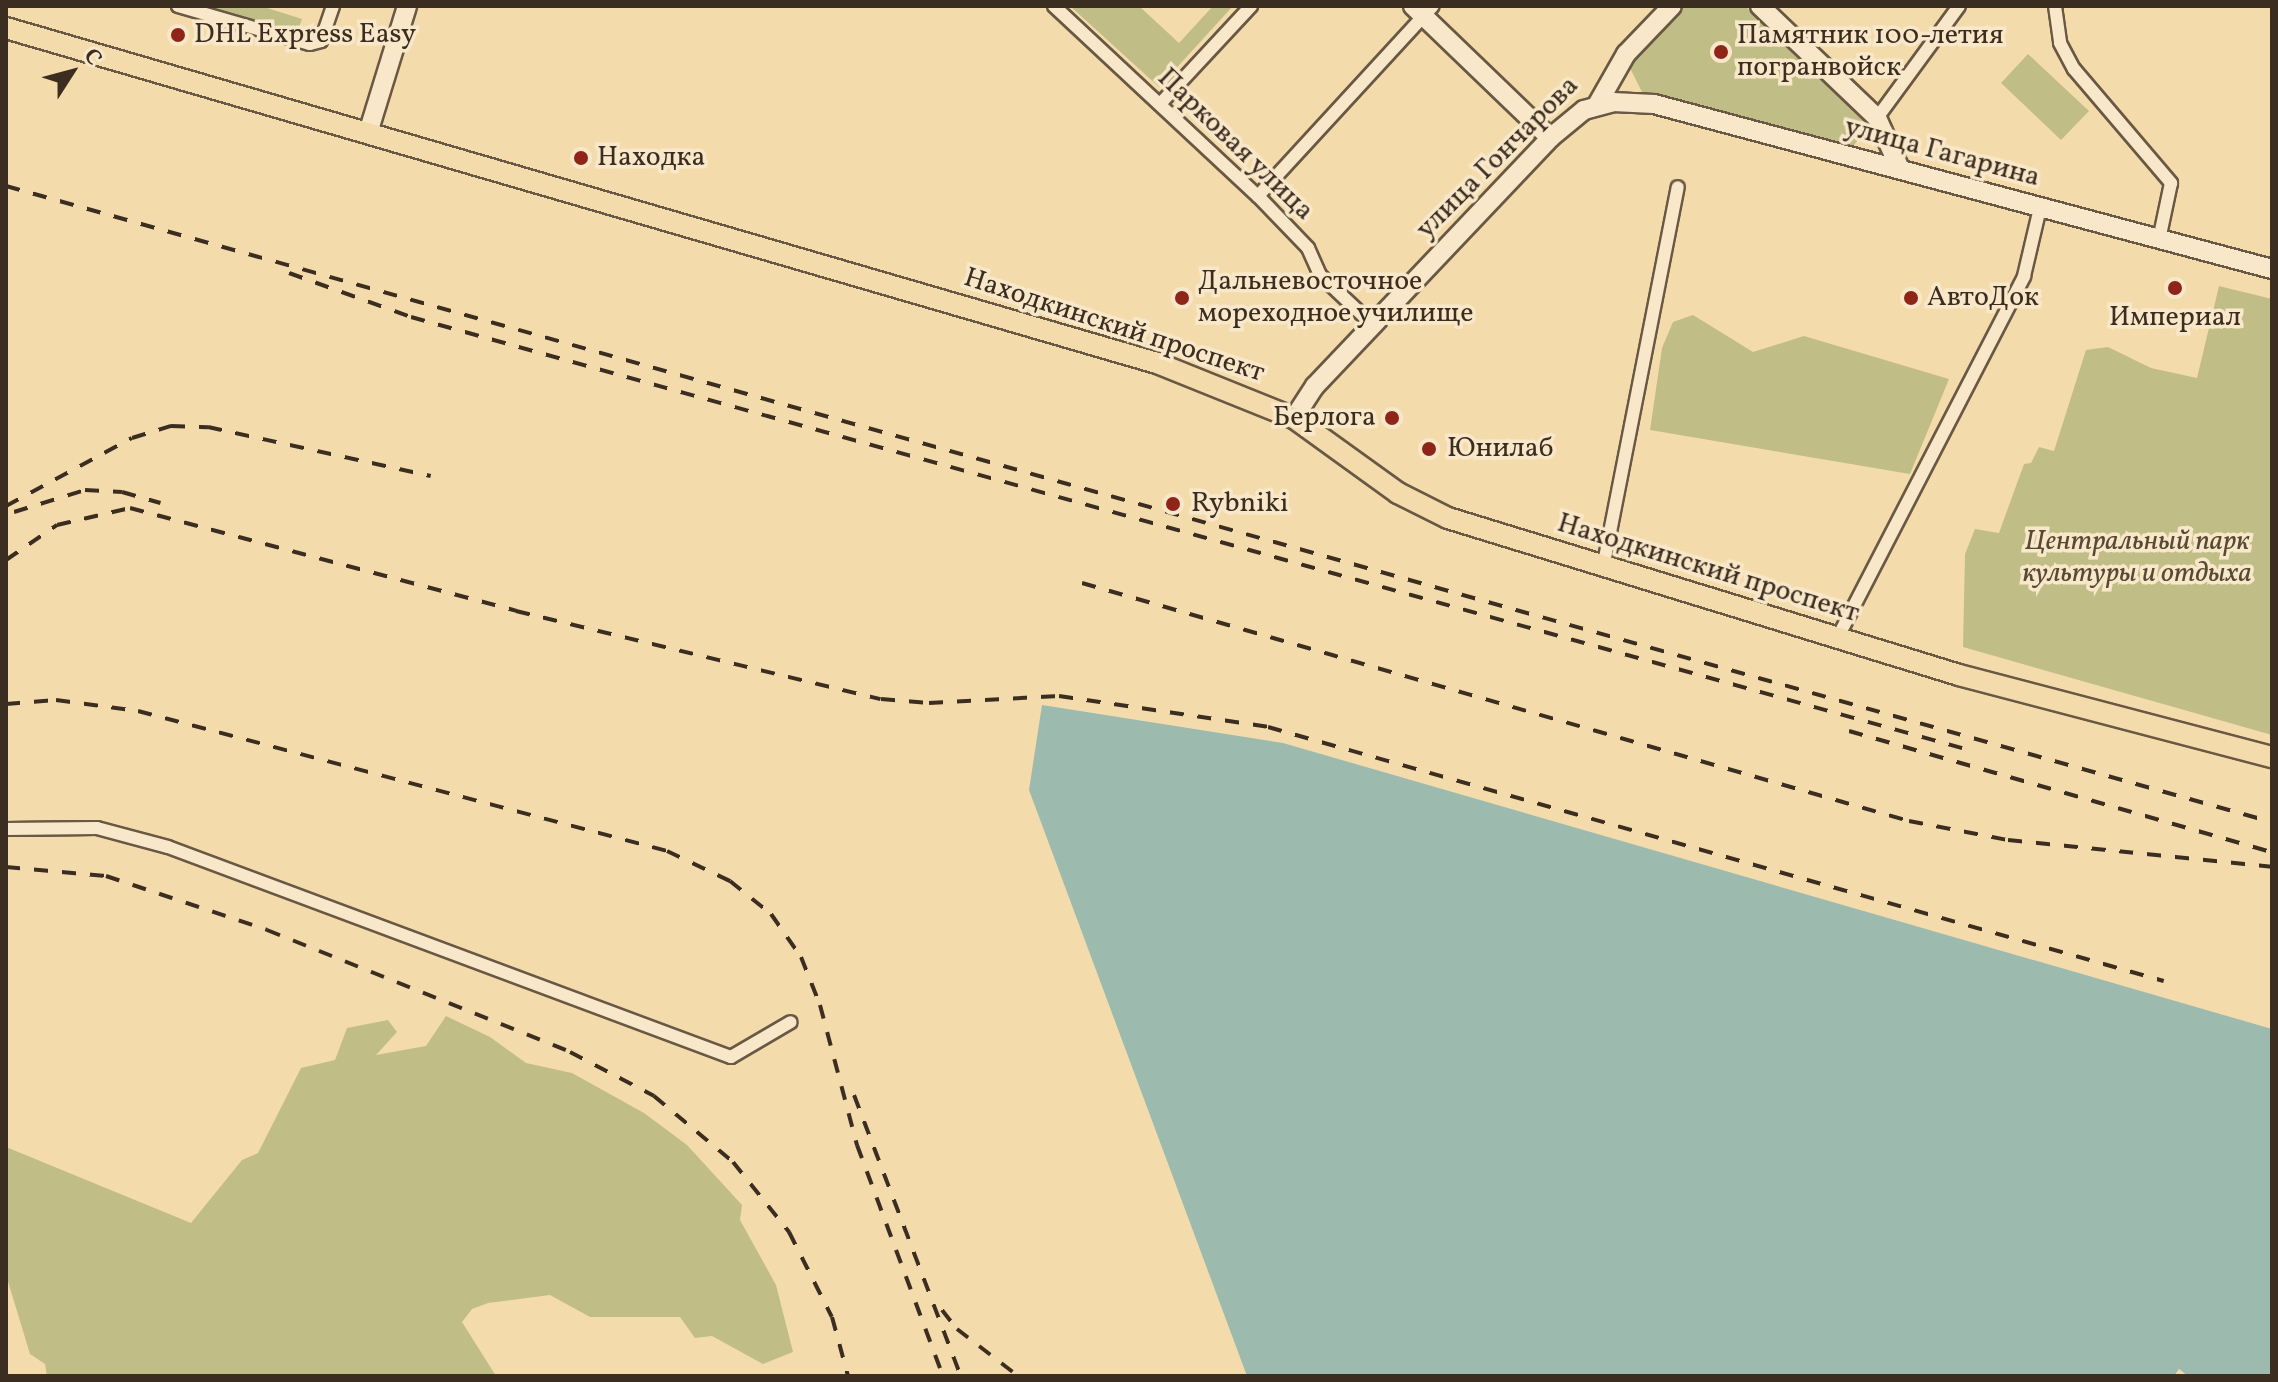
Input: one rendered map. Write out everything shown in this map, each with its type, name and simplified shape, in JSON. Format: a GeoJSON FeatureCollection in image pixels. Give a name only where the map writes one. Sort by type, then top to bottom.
{"type":"FeatureCollection","features":[{"type":"Feature","properties":{"kind":"main road"},"geometry":{"type":"LineString","coordinates":[[368,133],[407,6]]}},
{"type":"Feature","properties":{"kind":"main road","name":"улица Гончарова"},"geometry":{"type":"LineString","coordinates":[[1294,418],[1315,386],[1550,138],[1597,105],[1626,54],[1672,6]]}},
{"type":"Feature","properties":{"kind":"main road"},"geometry":{"type":"LineString","coordinates":[[1760,6],[1877,118],[1900,169]]}},
{"type":"Feature","properties":{"kind":"main road"},"geometry":{"type":"LineString","coordinates":[[1423,9],[1550,138]]}},
{"type":"Feature","properties":{"kind":"main road","name":"Находкинский проспект"},"geometry":{"type":"LineString","coordinates":[[6,28],[1157,363],[1294,418],[1424,507],[1603,568],[2091,713],[2272,757]]}},
{"type":"Feature","properties":{"kind":"main road","name":"улица Гагарина"},"geometry":{"type":"LineString","coordinates":[[1597,105],[1654,104],[2272,269]]}},
{"type":"Feature","properties":{"kind":"street"},"geometry":{"type":"LineString","coordinates":[[178,6],[310,44],[321,41],[333,6]]}},
{"type":"Feature","properties":{"kind":"street","name":"Парковая улица"},"geometry":{"type":"LineString","coordinates":[[1054,6],[1258,196],[1308,248],[1320,275],[1373,325]]}},
{"type":"Feature","properties":{"kind":"street"},"geometry":{"type":"LineString","coordinates":[[1160,104],[1251,6]]}},
{"type":"Feature","properties":{"kind":"street"},"geometry":{"type":"LineString","coordinates":[[1877,118],[1959,6]]}},
{"type":"Feature","properties":{"kind":"street"},"geometry":{"type":"LineString","coordinates":[[2055,6],[2060,43],[2074,69],[2171,183],[2159,240]]}},
{"type":"Feature","properties":{"kind":"street"},"geometry":{"type":"LineString","coordinates":[[1258,196],[1423,9]]}},
{"type":"Feature","properties":{"kind":"street"},"geometry":{"type":"LineString","coordinates":[[1603,568],[1678,187]]}},
{"type":"Feature","properties":{"kind":"street"},"geometry":{"type":"LineString","coordinates":[[1838,637],[2024,276],[2040,208]]}},
{"type":"Feature","properties":{"kind":"street"},"geometry":{"type":"LineString","coordinates":[[6,829],[97,828],[168,847],[731,1057],[791,1022]]}},
{"type":"Feature","properties":{"kind":"green space"},"geometry":{"type":"Polygon","coordinates":[[[204,6],[261,6],[302,19],[297,33],[204,6]]]}},
{"type":"Feature","properties":{"kind":"green space"},"geometry":{"type":"Polygon","coordinates":[[[1070,6],[1139,6],[1179,43],[1213,6],[1233,6],[1159,87],[1070,6]]]}},
{"type":"Feature","properties":{"kind":"green space"},"geometry":{"type":"Polygon","coordinates":[[[1680,6],[1745,6],[1869,121],[1863,134],[1854,145],[1839,145],[1642,92],[1627,62],[1680,6]]]}},
{"type":"Feature","properties":{"kind":"green space"},"geometry":{"type":"Polygon","coordinates":[[[2028,54],[2089,111],[2061,140],[2001,83],[2028,54]]]}},
{"type":"Feature","properties":{"kind":"green space","name":"Центральный парк культуры и отдыха"},"geometry":{"type":"Polygon","coordinates":[[[2219,286],[2272,299],[2272,735],[1963,647],[1965,554],[1975,529],[1999,533],[2024,464],[2031,463],[2039,447],[2054,451],[2086,350],[2108,347],[2151,368],[2197,378],[2219,286]]]}},
{"type":"Feature","properties":{"kind":"green space"},"geometry":{"type":"Polygon","coordinates":[[[1693,315],[1753,352],[1804,336],[1949,379],[1910,474],[1650,430],[1662,348],[1673,322],[1693,315]]]}},
{"type":"Feature","properties":{"kind":"green space"},"geometry":{"type":"Polygon","coordinates":[[[446,1016],[490,1037],[526,1063],[572,1073],[644,1113],[687,1145],[742,1205],[740,1220],[776,1285],[793,1352],[763,1364],[712,1336],[695,1338],[680,1317],[590,1317],[550,1295],[488,1303],[472,1309],[462,1322],[496,1376],[47,1376],[45,1364],[30,1354],[6,1275],[6,1147],[191,1223],[242,1160],[258,1153],[301,1068],[335,1060],[347,1028],[388,1020],[397,1032],[376,1055],[426,1046],[446,1016]]]}},
{"type":"Feature","properties":{"kind":"shaded area"},"geometry":{"type":"Polygon","coordinates":[[[1042,705],[1283,743],[2272,1029],[2272,1376],[2188,1376],[2179,1369],[2174,1376],[1247,1376],[1029,790],[1042,705]]]}},
{"type":"Feature","properties":{"kind":"railway"},"geometry":{"type":"LineString","coordinates":[[6,186],[2272,822]]}},
{"type":"Feature","properties":{"kind":"railway"},"geometry":{"type":"LineString","coordinates":[[289,273],[411,317],[1962,748]]}},
{"type":"Feature","properties":{"kind":"railway"},"geometry":{"type":"LineString","coordinates":[[6,506],[132,438],[171,426],[208,427],[431,476]]}},
{"type":"Feature","properties":{"kind":"railway"},"geometry":{"type":"LineString","coordinates":[[14,512],[85,490],[122,492],[160,503]]}},
{"type":"Feature","properties":{"kind":"railway"},"geometry":{"type":"LineString","coordinates":[[6,560],[57,525],[130,508],[516,611],[881,699],[929,703],[1059,696],[1268,727],[2164,981]]}},
{"type":"Feature","properties":{"kind":"railway"},"geometry":{"type":"LineString","coordinates":[[1082,583],[1909,821],[2008,840],[2272,867]]}},
{"type":"Feature","properties":{"kind":"railway"},"geometry":{"type":"LineString","coordinates":[[6,704],[56,700],[138,711],[667,851],[730,881],[771,914],[801,957],[820,1005],[857,1145],[943,1376]]}},
{"type":"Feature","properties":{"kind":"railway"},"geometry":{"type":"LineString","coordinates":[[1849,731],[2272,852]]}},
{"type":"Feature","properties":{"kind":"railway"},"geometry":{"type":"LineString","coordinates":[[6,867],[106,876],[267,930],[570,1052],[654,1096],[733,1162],[789,1232],[832,1317],[848,1376]]}},
{"type":"Feature","properties":{"kind":"railway"},"geometry":{"type":"LineString","coordinates":[[854,1095],[961,1376]]}},
{"type":"Feature","properties":{"kind":"railway"},"geometry":{"type":"LineString","coordinates":[[942,1310],[957,1329],[1018,1376]]}},
{"type":"Feature","properties":{"kind":"place","name":"DHL Express Easy"},"geometry":{"type":"Point","coordinates":[178,35]}},
{"type":"Feature","properties":{"kind":"place","name":"Памятник 100-летия погранвойск"},"geometry":{"type":"Point","coordinates":[1721,52]}},
{"type":"Feature","properties":{"kind":"place","name":"Находка"},"geometry":{"type":"Point","coordinates":[581,158]}},
{"type":"Feature","properties":{"kind":"place","name":"Империал"},"geometry":{"type":"Point","coordinates":[2175,288]}},
{"type":"Feature","properties":{"kind":"place","name":"Дальневосточное мореходное училище"},"geometry":{"type":"Point","coordinates":[1182,298]}},
{"type":"Feature","properties":{"kind":"place","name":"АвтоДок"},"geometry":{"type":"Point","coordinates":[1911,298]}},
{"type":"Feature","properties":{"kind":"place","name":"Берлога"},"geometry":{"type":"Point","coordinates":[1392,418]}},
{"type":"Feature","properties":{"kind":"place","name":"Юнилаб"},"geometry":{"type":"Point","coordinates":[1429,449]}},
{"type":"Feature","properties":{"kind":"place","name":"Rybniki"},"geometry":{"type":"Point","coordinates":[1173,504]}}]}
